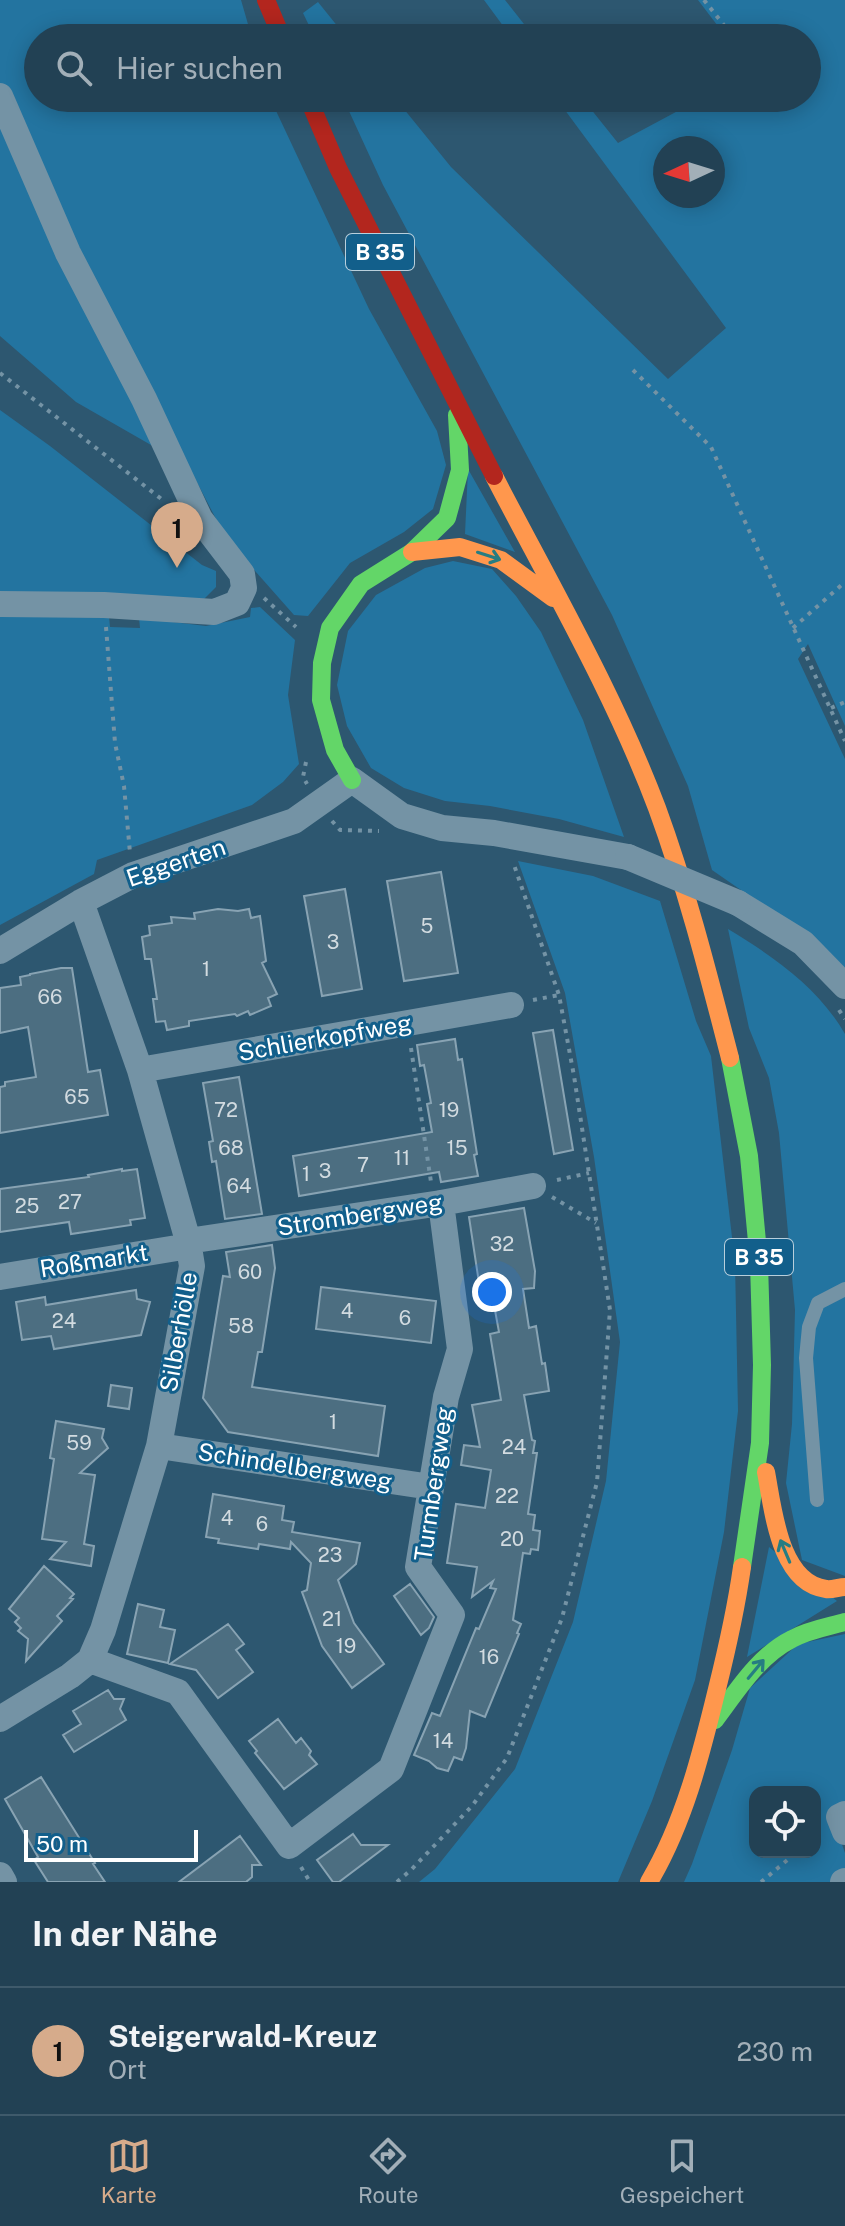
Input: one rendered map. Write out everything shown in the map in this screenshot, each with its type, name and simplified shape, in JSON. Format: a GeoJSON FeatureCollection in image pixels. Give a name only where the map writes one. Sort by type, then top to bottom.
{"type":"FeatureCollection","features":[{"type":"Feature","properties":{"kind":"main road"},"geometry":{"type":"LineString","coordinates":[[266,0],[276,24]]}},
{"type":"Feature","properties":{"kind":"main road","name":"B 35"},"geometry":{"type":"LineString","coordinates":[[314,112],[338,168],[457,405],[620,720],[656,806],[689,900],[734,1073],[749,1156],[759,1263],[762,1365],[760,1443],[737,1605],[707,1730],[692,1784],[662,1860],[649,1882]]}},
{"type":"Feature","properties":{"kind":"main road"},"geometry":{"type":"LineString","coordinates":[[352,780],[335,750],[321,700],[322,663],[330,628],[361,584],[412,552],[447,518],[460,470],[457,405]]}},
{"type":"Feature","properties":{"kind":"main road"},"geometry":{"type":"LineString","coordinates":[[412,552],[460,547],[501,560],[562,604]]}},
{"type":"Feature","properties":{"kind":"main road","name":"B 35"},"geometry":{"type":"LineString","coordinates":[[760,1443],[786,1559],[811,1583],[826,1589],[845,1587]]}},
{"type":"Feature","properties":{"kind":"main road"},"geometry":{"type":"LineString","coordinates":[[707,1730],[757,1666],[776,1648],[810,1631],[845,1622]]}},
{"type":"Feature","properties":{"kind":"street"},"geometry":{"type":"LineString","coordinates":[[0,96],[68,253],[144,399],[200,519],[242,574],[244,588],[237,603],[214,612],[104,605],[0,604]]}},
{"type":"Feature","properties":{"kind":"street"},"geometry":{"type":"LineString","coordinates":[[352,780],[402,816],[442,828],[494,833],[628,857],[738,903],[803,943],[845,986]]}},
{"type":"Feature","properties":{"kind":"street","name":"Eggerten"},"geometry":{"type":"LineString","coordinates":[[0,951],[133,875],[294,821],[352,780]]}},
{"type":"Feature","properties":{"kind":"street","name":"Silberhölle"},"geometry":{"type":"LineString","coordinates":[[81,902],[140,1070],[192,1266],[159,1446],[103,1630],[90,1660]]}},
{"type":"Feature","properties":{"kind":"street","name":"Schlierkopfweg"},"geometry":{"type":"LineString","coordinates":[[140,1070],[511,1005]]}},
{"type":"Feature","properties":{"kind":"street","name":"Strombergweg"},"geometry":{"type":"LineString","coordinates":[[188,1244],[533,1186]]}},
{"type":"Feature","properties":{"kind":"street","name":"Turmbergweg"},"geometry":{"type":"LineString","coordinates":[[90,1660],[178,1692],[289,1846],[391,1769],[452,1615],[418,1567],[446,1397],[460,1349],[438,1203]]}},
{"type":"Feature","properties":{"kind":"street","name":"Roßmarkt"},"geometry":{"type":"LineString","coordinates":[[0,1277],[188,1244]]}},
{"type":"Feature","properties":{"kind":"street","name":"Schindelbergweg"},"geometry":{"type":"LineString","coordinates":[[159,1446],[431,1487]]}},
{"type":"Feature","properties":{"kind":"street"},"geometry":{"type":"LineString","coordinates":[[0,1719],[70,1676],[90,1660]]}},
{"type":"Feature","properties":{"kind":"street"},"geometry":{"type":"LineString","coordinates":[[845,1814],[839,1817],[845,1832]]}},
{"type":"Feature","properties":{"kind":"street"},"geometry":{"type":"LineString","coordinates":[[0,1875],[4,1882]]}},
{"type":"Feature","properties":{"kind":"lane"},"geometry":{"type":"LineString","coordinates":[[817,1500],[806,1358],[809,1327],[818,1303],[845,1289]]}},
{"type":"Feature","properties":{"kind":"path"},"geometry":{"type":"LineString","coordinates":[[704,0],[723,24]]}},
{"type":"Feature","properties":{"kind":"path"},"geometry":{"type":"LineString","coordinates":[[633,370],[711,447],[845,741]]}},
{"type":"Feature","properties":{"kind":"path"},"geometry":{"type":"LineString","coordinates":[[0,373],[166,502]]}},
{"type":"Feature","properties":{"kind":"path"},"geometry":{"type":"LineString","coordinates":[[793,628],[845,582]]}},
{"type":"Feature","properties":{"kind":"path"},"geometry":{"type":"LineString","coordinates":[[244,588],[262,597],[304,633]]}},
{"type":"Feature","properties":{"kind":"path"},"geometry":{"type":"LineString","coordinates":[[104,605],[115,743],[124,786],[133,875]]}},
{"type":"Feature","properties":{"kind":"path"},"geometry":{"type":"LineString","coordinates":[[831,708],[845,702]]}},
{"type":"Feature","properties":{"kind":"path"},"geometry":{"type":"LineString","coordinates":[[397,1882],[472,1806],[507,1758],[562,1618],[597,1482],[610,1310],[559,995],[510,853]]}},
{"type":"Feature","properties":{"kind":"path"},"geometry":{"type":"LineString","coordinates":[[408,1023],[438,1203]]}},
{"type":"Feature","properties":{"kind":"path"},"geometry":{"type":"LineString","coordinates":[[533,1186],[589,1173]]}},
{"type":"Feature","properties":{"kind":"path"},"geometry":{"type":"LineString","coordinates":[[533,1186],[596,1223]]}},
{"type":"Feature","properties":{"kind":"path"},"geometry":{"type":"LineString","coordinates":[[761,1882],[790,1858]]}},
{"type":"Feature","properties":{"kind":"shaded area"},"geometry":{"type":"Polygon","coordinates":[[[0,0],[241,0],[248,24],[24,24],[24,112],[277,112],[369,309],[437,431],[446,465],[433,509],[404,532],[350,563],[308,616],[294,615],[226,538],[178,446],[158,449],[76,402],[0,336],[0,0]]]}},
{"type":"Feature","properties":{"kind":"shaded area"},"geometry":{"type":"Polygon","coordinates":[[[484,0],[505,0],[524,24],[502,24],[484,0]]]}},
{"type":"Feature","properties":{"kind":"shaded area"},"geometry":{"type":"Polygon","coordinates":[[[698,0],[845,0],[845,726],[808,644],[798,659],[845,759],[845,968],[825,948],[712,870],[688,786],[612,615],[383,185],[349,112],[406,112],[451,167],[668,379],[726,328],[566,112],[593,112],[618,143],[676,112],[821,112],[821,24],[716,24],[698,0]]]}},
{"type":"Feature","properties":{"kind":"shaded area"},"geometry":{"type":"Polygon","coordinates":[[[318,2],[336,24],[308,24],[303,13],[318,2]]]}},
{"type":"Feature","properties":{"kind":"shaded area"},"geometry":{"type":"Polygon","coordinates":[[[0,410],[202,565],[216,571],[216,587],[204,599],[0,592],[0,410]]]}},
{"type":"Feature","properties":{"kind":"shaded area"},"geometry":{"type":"Polygon","coordinates":[[[468,469],[515,552],[465,534],[468,469]]]}},
{"type":"Feature","properties":{"kind":"shaded area"},"geometry":{"type":"Polygon","coordinates":[[[453,561],[492,569],[541,632],[583,720],[624,837],[559,819],[445,801],[404,788],[371,768],[347,726],[337,685],[348,631],[376,595],[425,568],[453,561]]]}},
{"type":"Feature","properties":{"kind":"shaded area"},"geometry":{"type":"Polygon","coordinates":[[[260,607],[295,640],[288,695],[299,764],[283,782],[252,805],[97,860],[94,874],[0,925],[0,613],[109,616],[110,627],[140,628],[139,618],[206,626],[250,617],[251,608],[260,607]]]}},
{"type":"Feature","properties":{"kind":"shaded area"},"geometry":{"type":"Polygon","coordinates":[[[518,861],[593,876],[660,901],[696,1021],[711,1056],[735,1263],[738,1411],[724,1532],[695,1680],[652,1801],[618,1882],[419,1882],[435,1869],[515,1769],[573,1622],[606,1481],[620,1342],[594,1157],[565,993],[518,861]]]}},
{"type":"Feature","properties":{"kind":"shaded area"},"geometry":{"type":"Polygon","coordinates":[[[728,929],[794,974],[822,1002],[845,1034],[845,1576],[802,1560],[786,1483],[792,1424],[795,1310],[779,1133],[769,1078],[749,1028],[728,929]]]}},
{"type":"Feature","properties":{"kind":"shaded area"},"geometry":{"type":"Polygon","coordinates":[[[769,1547],[837,1601],[747,1657],[769,1547]]]}},
{"type":"Feature","properties":{"kind":"shaded area"},"geometry":{"type":"Polygon","coordinates":[[[845,1634],[845,1809],[833,1818],[845,1853],[845,1882],[684,1882],[732,1750],[750,1688],[798,1644],[845,1634]]]}},
{"type":"Feature","properties":{"kind":"building"},"geometry":{"type":"Polygon","coordinates":[[[441,872],[458,973],[404,981],[387,881],[441,872]]]}},
{"type":"Feature","properties":{"kind":"building"},"geometry":{"type":"Polygon","coordinates":[[[345,889],[362,989],[322,996],[304,896],[345,889]]]}},
{"type":"Feature","properties":{"kind":"building"},"geometry":{"type":"Polygon","coordinates":[[[249,909],[251,918],[260,916],[266,961],[262,963],[277,994],[268,998],[271,1006],[250,1015],[248,1011],[237,1016],[189,1021],[189,1026],[167,1030],[165,1021],[156,1022],[153,999],[157,999],[151,959],[145,959],[142,937],[150,935],[149,926],[172,923],[171,917],[195,919],[194,913],[249,909]]]}},
{"type":"Feature","properties":{"kind":"building"},"geometry":{"type":"Polygon","coordinates":[[[72,968],[88,1072],[100,1070],[108,1115],[0,1133],[0,1087],[5,1086],[5,1082],[36,1077],[28,1027],[0,1033],[0,988],[21,985],[20,977],[72,968]]]}},
{"type":"Feature","properties":{"kind":"building"},"geometry":{"type":"Polygon","coordinates":[[[553,1030],[573,1150],[554,1154],[533,1033],[553,1030]]]}},
{"type":"Feature","properties":{"kind":"building"},"geometry":{"type":"Polygon","coordinates":[[[455,1039],[458,1060],[462,1059],[478,1176],[441,1182],[439,1172],[299,1196],[293,1156],[432,1132],[427,1104],[431,1103],[417,1045],[455,1039]]]}},
{"type":"Feature","properties":{"kind":"building"},"geometry":{"type":"Polygon","coordinates":[[[239,1077],[262,1214],[225,1219],[216,1161],[212,1162],[209,1142],[213,1141],[203,1083],[239,1077]]]}},
{"type":"Feature","properties":{"kind":"building"},"geometry":{"type":"Polygon","coordinates":[[[122,1169],[137,1169],[145,1218],[130,1220],[131,1225],[71,1234],[69,1222],[0,1232],[0,1189],[89,1177],[122,1169]]]}},
{"type":"Feature","properties":{"kind":"building"},"geometry":{"type":"Polygon","coordinates":[[[524,1208],[535,1271],[534,1288],[523,1289],[529,1328],[536,1326],[549,1391],[524,1395],[532,1440],[535,1441],[533,1453],[537,1453],[528,1514],[535,1515],[533,1530],[540,1531],[538,1550],[523,1553],[513,1620],[521,1624],[519,1634],[485,1717],[470,1711],[462,1760],[454,1757],[448,1771],[414,1755],[432,1713],[440,1716],[476,1628],[479,1629],[496,1589],[490,1588],[493,1581],[472,1597],[477,1567],[447,1563],[456,1504],[485,1508],[491,1470],[461,1465],[464,1445],[480,1447],[472,1405],[501,1400],[490,1334],[499,1332],[492,1294],[481,1296],[469,1217],[524,1208]]]}},
{"type":"Feature","properties":{"kind":"building"},"geometry":{"type":"Polygon","coordinates":[[[272,1245],[275,1268],[262,1352],[258,1352],[252,1387],[385,1406],[378,1456],[228,1432],[203,1398],[223,1276],[230,1277],[226,1252],[272,1245]]]}},
{"type":"Feature","properties":{"kind":"building"},"geometry":{"type":"Polygon","coordinates":[[[321,1287],[436,1301],[431,1343],[316,1329],[321,1287]]]}},
{"type":"Feature","properties":{"kind":"building"},"geometry":{"type":"Polygon","coordinates":[[[136,1290],[137,1299],[150,1302],[141,1335],[54,1349],[51,1336],[22,1340],[16,1302],[45,1297],[46,1305],[136,1290]]]}},
{"type":"Feature","properties":{"kind":"building"},"geometry":{"type":"Polygon","coordinates":[[[111,1385],[132,1388],[129,1409],[108,1406],[111,1385]]]}},
{"type":"Feature","properties":{"kind":"building"},"geometry":{"type":"Polygon","coordinates":[[[56,1421],[104,1429],[102,1438],[108,1448],[80,1473],[95,1475],[84,1544],[94,1546],[91,1566],[50,1559],[66,1542],[42,1539],[54,1459],[50,1458],[56,1421]]]}},
{"type":"Feature","properties":{"kind":"building"},"geometry":{"type":"Polygon","coordinates":[[[213,1494],[284,1506],[282,1520],[294,1522],[292,1532],[360,1543],[356,1564],[338,1580],[354,1623],[384,1664],[352,1688],[322,1646],[302,1592],[307,1590],[311,1563],[291,1542],[290,1549],[259,1544],[258,1549],[218,1543],[219,1539],[206,1537],[213,1494]]]}},
{"type":"Feature","properties":{"kind":"building"},"geometry":{"type":"Polygon","coordinates":[[[44,1566],[74,1594],[57,1616],[62,1621],[26,1661],[28,1639],[18,1631],[21,1628],[15,1622],[19,1618],[9,1609],[44,1566]]]}},
{"type":"Feature","properties":{"kind":"building"},"geometry":{"type":"Polygon","coordinates":[[[410,1584],[434,1617],[421,1635],[394,1596],[410,1584]]]}},
{"type":"Feature","properties":{"kind":"building"},"geometry":{"type":"Polygon","coordinates":[[[138,1604],[164,1610],[160,1627],[175,1630],[168,1663],[127,1654],[138,1604]]]}},
{"type":"Feature","properties":{"kind":"building"},"geometry":{"type":"Polygon","coordinates":[[[228,1624],[244,1644],[236,1650],[253,1672],[218,1698],[196,1670],[170,1664],[228,1624]]]}},
{"type":"Feature","properties":{"kind":"building"},"geometry":{"type":"Polygon","coordinates":[[[108,1690],[114,1699],[124,1699],[120,1709],[126,1720],[74,1752],[63,1735],[81,1724],[73,1711],[108,1690]]]}},
{"type":"Feature","properties":{"kind":"building"},"geometry":{"type":"Polygon","coordinates":[[[278,1719],[296,1743],[301,1738],[317,1764],[284,1789],[249,1741],[278,1719]]]}},
{"type":"Feature","properties":{"kind":"building"},"geometry":{"type":"Polygon","coordinates":[[[41,1777],[105,1882],[48,1882],[34,1860],[38,1857],[5,1799],[41,1777]]]}},
{"type":"Feature","properties":{"kind":"building"},"geometry":{"type":"Polygon","coordinates":[[[353,1834],[361,1845],[388,1845],[339,1882],[333,1882],[317,1860],[353,1834]]]}},
{"type":"Feature","properties":{"kind":"building"},"geometry":{"type":"Polygon","coordinates":[[[240,1836],[261,1865],[252,1865],[252,1877],[246,1882],[179,1882],[240,1836]]]}},
{"type":"Feature","properties":{"kind":"traffic: fast"},"geometry":{"type":"LineString","coordinates":[[352,780],[335,750],[321,700],[322,663],[330,628],[361,584],[412,552],[447,518],[460,470],[457,415]]}},
{"type":"Feature","properties":{"kind":"traffic: fast"},"geometry":{"type":"LineString","coordinates":[[730,1058],[749,1156],[759,1263],[762,1365],[760,1443],[742,1567]]}},
{"type":"Feature","properties":{"kind":"traffic: fast"},"geometry":{"type":"LineString","coordinates":[[715,1720],[749,1675],[780,1646],[804,1633],[845,1622]]}},
{"type":"Feature","properties":{"kind":"traffic: slow"},"geometry":{"type":"LineString","coordinates":[[494,476],[580,640],[640,765],[678,870],[730,1058]]}},
{"type":"Feature","properties":{"kind":"traffic: slow"},"geometry":{"type":"LineString","coordinates":[[412,552],[460,547],[501,560],[553,598]]}},
{"type":"Feature","properties":{"kind":"traffic: slow"},"geometry":{"type":"LineString","coordinates":[[766,1472],[776,1523],[788,1559],[810,1584],[826,1589],[845,1587]]}},
{"type":"Feature","properties":{"kind":"traffic: slow"},"geometry":{"type":"LineString","coordinates":[[649,1882],[682,1812],[698,1764],[728,1644],[742,1567]]}},
{"type":"Feature","properties":{"kind":"traffic: jam"},"geometry":{"type":"LineString","coordinates":[[266,0],[276,24]]}},
{"type":"Feature","properties":{"kind":"traffic: jam"},"geometry":{"type":"LineString","coordinates":[[314,112],[338,168],[494,476]]}},
{"type":"Feature","properties":{"kind":"place","name":"Steigerwald-Kreuz"},"geometry":{"type":"Point","coordinates":[177,568]}}]}
